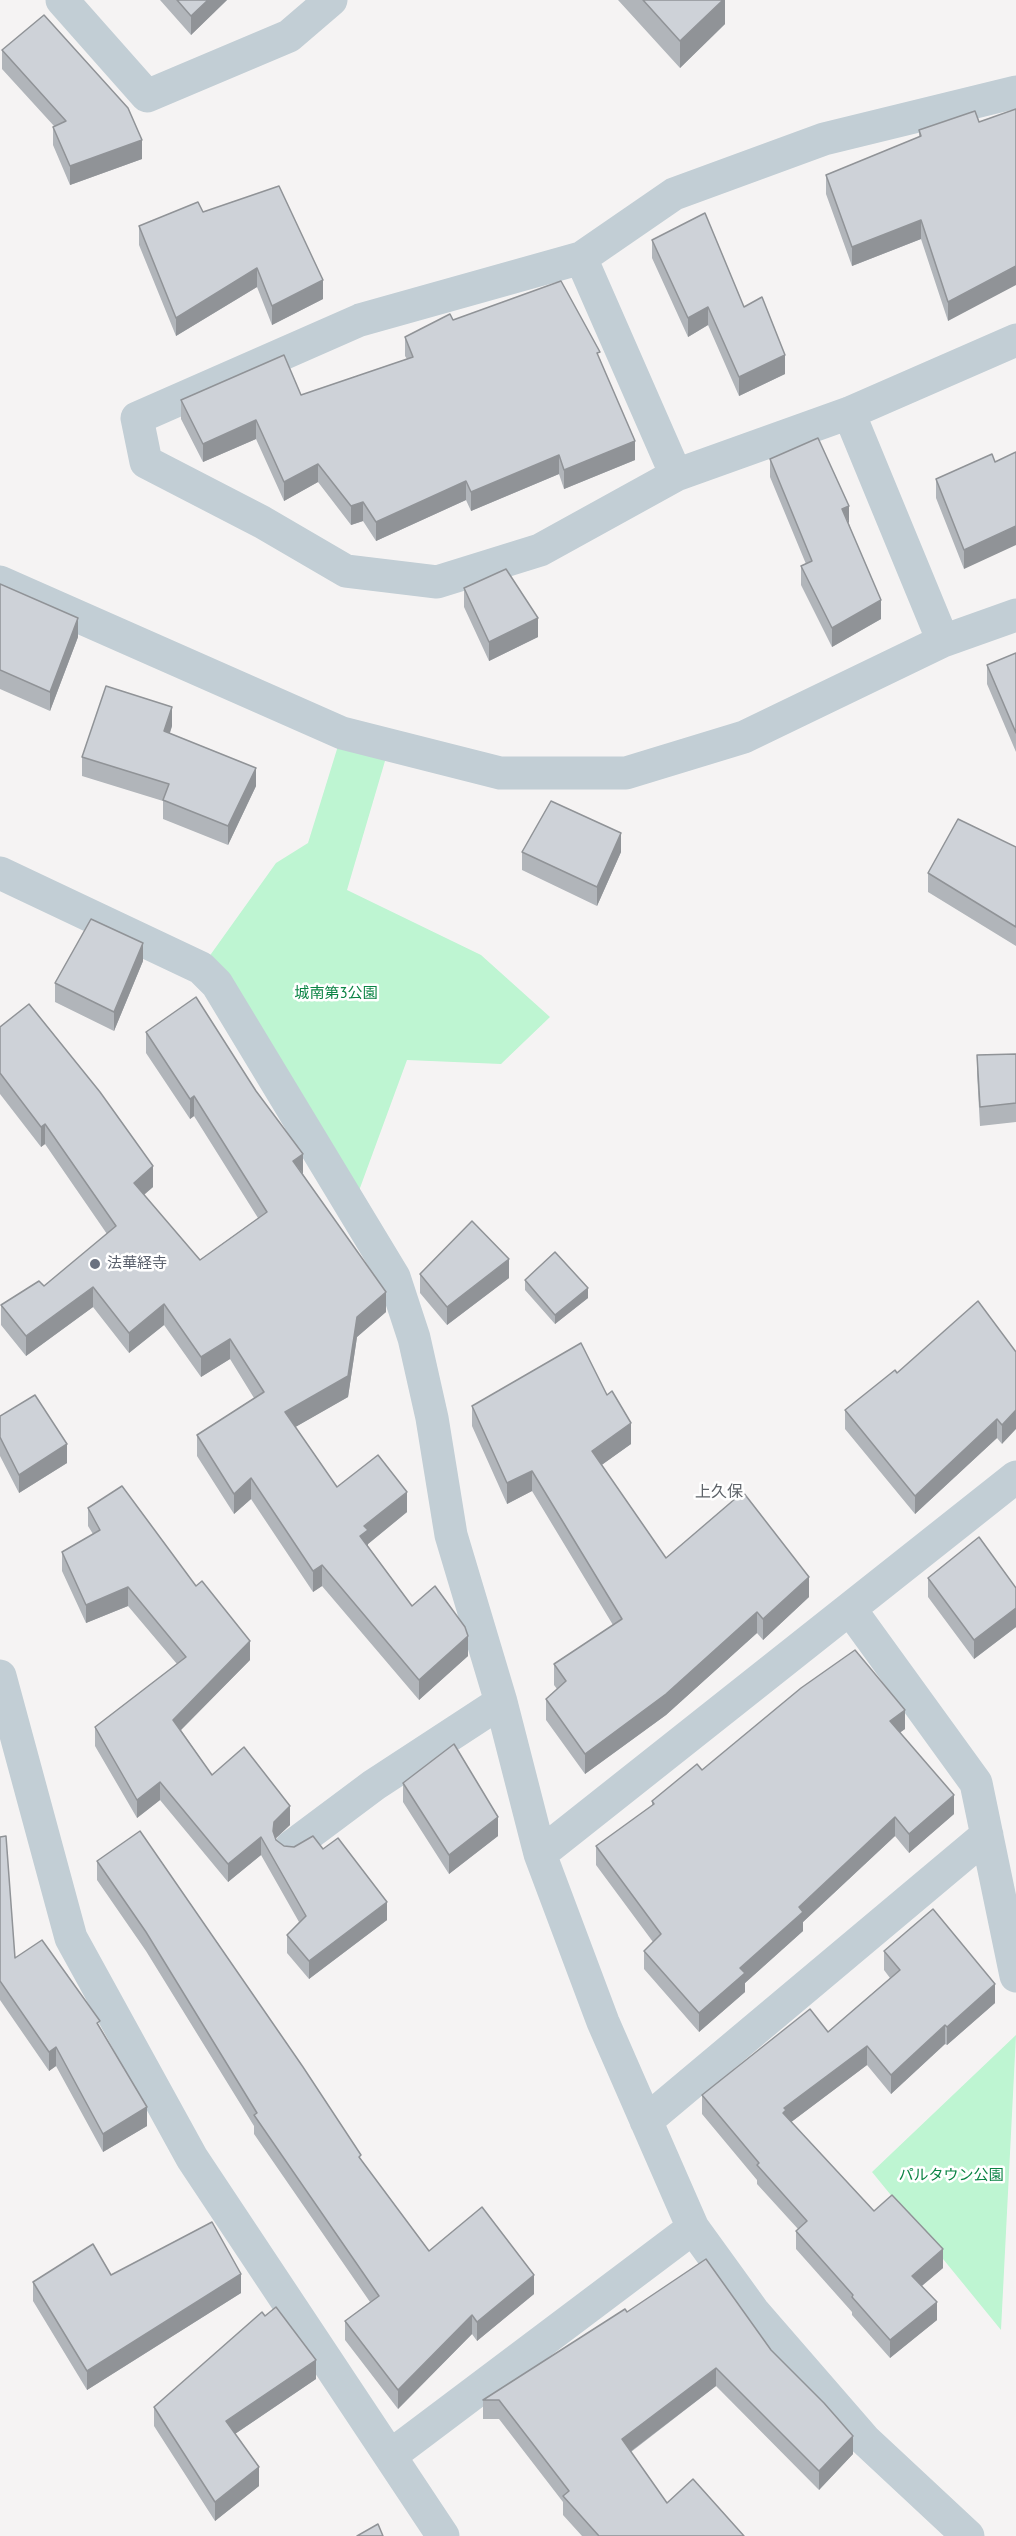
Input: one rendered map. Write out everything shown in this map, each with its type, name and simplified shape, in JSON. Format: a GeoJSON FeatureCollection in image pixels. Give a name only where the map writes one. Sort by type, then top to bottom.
{"type":"FeatureCollection","features":[{"type":"Feature","properties":{"kind":"street"},"geometry":{"type":"LineString","coordinates":[[62,0],[147,96],[289,36],[331,0]]}},
{"type":"Feature","properties":{"kind":"street"},"geometry":{"type":"LineString","coordinates":[[1016,92],[824,139],[674,194],[581,258],[360,320],[138,418],[146,462],[262,522],[346,571],[437,582],[540,550],[676,475],[849,413],[1016,340]]}},
{"type":"Feature","properties":{"kind":"street"},"geometry":{"type":"LineString","coordinates":[[581,258],[676,475]]}},
{"type":"Feature","properties":{"kind":"street"},"geometry":{"type":"LineString","coordinates":[[849,413],[943,641]]}},
{"type":"Feature","properties":{"kind":"street"},"geometry":{"type":"LineString","coordinates":[[0,582],[342,733],[500,772],[626,772],[744,737],[943,641],[1016,615]]}},
{"type":"Feature","properties":{"kind":"street"},"geometry":{"type":"LineString","coordinates":[[0,873],[201,968],[217,984],[394,1277],[414,1338],[432,1418],[451,1535],[501,1702],[540,1854],[603,2022],[693,2228],[753,2311],[865,2440],[968,2536]]}},
{"type":"Feature","properties":{"kind":"street"},"geometry":{"type":"LineString","coordinates":[[540,1854],[1016,1478]]}},
{"type":"Feature","properties":{"kind":"street"},"geometry":{"type":"LineString","coordinates":[[850,1609],[976,1783],[1016,1976]]}},
{"type":"Feature","properties":{"kind":"street"},"geometry":{"type":"LineString","coordinates":[[0,1676],[71,1938],[192,2158],[443,2536]]}},
{"type":"Feature","properties":{"kind":"street"},"geometry":{"type":"LineString","coordinates":[[291,1847],[374,1785],[501,1702]]}},
{"type":"Feature","properties":{"kind":"street"},"geometry":{"type":"LineString","coordinates":[[646,2121],[987,1835]]}},
{"type":"Feature","properties":{"kind":"street"},"geometry":{"type":"LineString","coordinates":[[390,2456],[693,2228]]}},
{"type":"Feature","properties":{"kind":"green space","name":"城南第3公園"},"geometry":{"type":"Polygon","coordinates":[[[342,733],[390,744],[347,890],[481,955],[550,1017],[501,1064],[407,1060],[353,1207],[201,968],[276,863],[308,843],[342,733]]]}},
{"type":"Feature","properties":{"kind":"green space","name":"パルタウン公園"},"geometry":{"type":"Polygon","coordinates":[[[1016,2035],[1001,2330],[872,2172],[1016,2035]]]}},
{"type":"Feature","properties":{"kind":"building"},"geometry":{"type":"Polygon","coordinates":[[[177,0],[208,0],[191,16],[177,0]]]}},
{"type":"Feature","properties":{"kind":"building"},"geometry":{"type":"Polygon","coordinates":[[[643,0],[723,0],[680,41],[643,0]]]}},
{"type":"Feature","properties":{"kind":"building"},"geometry":{"type":"Polygon","coordinates":[[[44,15],[128,108],[142,140],[70,166],[53,127],[66,121],[2,50],[44,15]]]}},
{"type":"Feature","properties":{"kind":"building"},"geometry":{"type":"Polygon","coordinates":[[[1016,109],[1016,266],[948,302],[921,220],[852,247],[826,175],[921,136],[919,130],[975,111],[979,122],[1016,109]]]}},
{"type":"Feature","properties":{"kind":"building"},"geometry":{"type":"Polygon","coordinates":[[[279,186],[323,280],[272,306],[257,268],[176,318],[139,226],[198,202],[203,212],[279,186]]]}},
{"type":"Feature","properties":{"kind":"building"},"geometry":{"type":"Polygon","coordinates":[[[705,213],[744,307],[762,297],[785,355],[739,377],[708,307],[688,318],[652,240],[705,213]]]}},
{"type":"Feature","properties":{"kind":"building"},"geometry":{"type":"Polygon","coordinates":[[[561,281],[600,352],[597,353],[635,441],[564,470],[559,455],[471,492],[466,481],[376,522],[363,502],[351,506],[318,464],[284,482],[256,420],[203,444],[181,400],[284,355],[301,395],[413,357],[405,337],[450,314],[453,320],[561,281]]]}},
{"type":"Feature","properties":{"kind":"building"},"geometry":{"type":"Polygon","coordinates":[[[818,438],[849,506],[842,509],[881,600],[832,628],[801,566],[812,561],[770,459],[818,438]]]}},
{"type":"Feature","properties":{"kind":"building"},"geometry":{"type":"Polygon","coordinates":[[[1016,452],[1016,526],[964,550],[936,479],[992,454],[995,462],[1016,452]]]}},
{"type":"Feature","properties":{"kind":"building"},"geometry":{"type":"Polygon","coordinates":[[[506,569],[538,618],[489,642],[464,588],[506,569]]]}},
{"type":"Feature","properties":{"kind":"building"},"geometry":{"type":"Polygon","coordinates":[[[0,584],[78,618],[50,692],[0,670],[0,584]]]}},
{"type":"Feature","properties":{"kind":"building"},"geometry":{"type":"Polygon","coordinates":[[[1016,653],[1016,733],[987,665],[1016,653]]]}},
{"type":"Feature","properties":{"kind":"building"},"geometry":{"type":"Polygon","coordinates":[[[106,686],[172,707],[164,731],[256,768],[228,826],[163,800],[169,784],[82,757],[106,686]]]}},
{"type":"Feature","properties":{"kind":"building"},"geometry":{"type":"Polygon","coordinates":[[[551,801],[621,833],[597,887],[522,852],[551,801]]]}},
{"type":"Feature","properties":{"kind":"building"},"geometry":{"type":"Polygon","coordinates":[[[958,819],[1016,847],[1016,927],[928,873],[958,819]]]}},
{"type":"Feature","properties":{"kind":"building"},"geometry":{"type":"Polygon","coordinates":[[[91,919],[143,943],[114,1012],[55,983],[91,919]]]}},
{"type":"Feature","properties":{"kind":"building"},"geometry":{"type":"Polygon","coordinates":[[[196,997],[256,1091],[303,1154],[293,1161],[386,1292],[357,1317],[348,1376],[285,1412],[337,1487],[378,1455],[407,1492],[364,1526],[368,1530],[360,1536],[412,1606],[435,1586],[465,1627],[468,1636],[419,1680],[322,1565],[313,1571],[251,1478],[234,1494],[197,1435],[264,1392],[230,1339],[201,1357],[164,1304],[129,1333],[93,1287],[26,1336],[1,1305],[39,1281],[44,1286],[116,1226],[45,1124],[41,1127],[0,1073],[0,1027],[29,1004],[100,1092],[153,1166],[134,1183],[200,1260],[267,1212],[194,1096],[190,1099],[146,1032],[196,997]]]}},
{"type":"Feature","properties":{"kind":"building"},"geometry":{"type":"Polygon","coordinates":[[[1016,1054],[1016,1103],[980,1107],[977,1055],[1016,1054]]]}},
{"type":"Feature","properties":{"kind":"building"},"geometry":{"type":"Polygon","coordinates":[[[472,1221],[509,1259],[447,1307],[420,1274],[472,1221]]]}},
{"type":"Feature","properties":{"kind":"building"},"geometry":{"type":"Polygon","coordinates":[[[555,1252],[588,1288],[555,1315],[525,1280],[555,1252]]]}},
{"type":"Feature","properties":{"kind":"building"},"geometry":{"type":"Polygon","coordinates":[[[978,1301],[1016,1352],[1016,1410],[1002,1425],[997,1419],[915,1496],[845,1410],[895,1370],[897,1373],[978,1301]]]}},
{"type":"Feature","properties":{"kind":"building"},"geometry":{"type":"Polygon","coordinates":[[[581,1343],[607,1395],[612,1391],[631,1423],[592,1451],[666,1558],[743,1492],[809,1577],[763,1619],[757,1612],[666,1694],[585,1754],[546,1699],[566,1681],[554,1664],[622,1619],[532,1471],[507,1483],[472,1406],[581,1343]]]}},
{"type":"Feature","properties":{"kind":"building"},"geometry":{"type":"Polygon","coordinates":[[[35,1395],[67,1444],[19,1475],[0,1437],[0,1416],[35,1395]]]}},
{"type":"Feature","properties":{"kind":"building"},"geometry":{"type":"Polygon","coordinates":[[[122,1486],[196,1586],[202,1581],[250,1641],[173,1720],[212,1775],[244,1747],[290,1806],[274,1822],[273,1831],[276,1840],[284,1846],[294,1847],[313,1836],[323,1849],[338,1838],[387,1902],[309,1961],[287,1935],[306,1916],[261,1837],[228,1864],[160,1782],[137,1800],[95,1727],[186,1657],[128,1587],[86,1605],[62,1552],[100,1530],[88,1508],[122,1486]]]}},
{"type":"Feature","properties":{"kind":"building"},"geometry":{"type":"Polygon","coordinates":[[[979,1537],[1016,1588],[1016,1608],[974,1640],[928,1578],[979,1537]]]}},
{"type":"Feature","properties":{"kind":"building"},"geometry":{"type":"Polygon","coordinates":[[[855,1650],[905,1710],[890,1721],[954,1795],[909,1834],[895,1817],[799,1907],[803,1912],[740,1968],[745,1973],[699,2013],[644,1951],[661,1934],[596,1846],[654,1804],[652,1801],[697,1764],[702,1770],[801,1688],[855,1650]]]}},
{"type":"Feature","properties":{"kind":"building"},"geometry":{"type":"Polygon","coordinates":[[[454,1744],[498,1817],[449,1855],[403,1783],[454,1744]]]}},
{"type":"Feature","properties":{"kind":"building"},"geometry":{"type":"Polygon","coordinates":[[[140,1831],[303,2067],[361,2155],[359,2157],[429,2251],[482,2207],[534,2275],[477,2322],[472,2315],[398,2390],[345,2321],[379,2296],[254,2115],[257,2113],[146,1932],[97,1861],[140,1831]]]}},
{"type":"Feature","properties":{"kind":"building"},"geometry":{"type":"Polygon","coordinates":[[[6,1836],[15,1958],[42,1940],[100,2021],[97,2023],[147,2107],[103,2134],[56,2047],[49,2052],[0,1981],[0,1837],[6,1836]]]}},
{"type":"Feature","properties":{"kind":"building"},"geometry":{"type":"Polygon","coordinates":[[[933,1909],[995,1984],[947,2027],[945,2025],[891,2075],[867,2046],[784,2108],[786,2110],[783,2113],[874,2211],[892,2195],[943,2249],[912,2276],[937,2302],[890,2340],[796,2231],[807,2221],[757,2165],[759,2163],[702,2095],[810,2009],[828,2032],[900,1970],[884,1951],[933,1909]]]}},
{"type":"Feature","properties":{"kind":"building"},"geometry":{"type":"Polygon","coordinates":[[[212,2222],[241,2274],[87,2371],[33,2282],[93,2244],[111,2275],[212,2222]]]}},
{"type":"Feature","properties":{"kind":"building"},"geometry":{"type":"Polygon","coordinates":[[[706,2259],[771,2350],[853,2436],[819,2471],[716,2368],[622,2439],[667,2503],[693,2479],[744,2536],[599,2536],[563,2496],[569,2491],[499,2400],[483,2400],[625,2309],[627,2312],[706,2259]]]}},
{"type":"Feature","properties":{"kind":"building"},"geometry":{"type":"Polygon","coordinates":[[[276,2307],[316,2360],[226,2421],[259,2467],[215,2502],[154,2407],[262,2312],[265,2316],[276,2307]]]}},
{"type":"Feature","properties":{"kind":"building"},"geometry":{"type":"Polygon","coordinates":[[[378,2524],[383,2536],[357,2536],[378,2524]]]}},
{"type":"Feature","properties":{"kind":"place","name":"法華経寺"},"geometry":{"type":"Point","coordinates":[95,1264]}},
{"type":"Feature","properties":{"kind":"district","name":"上久保"},"geometry":{"type":"Point","coordinates":[719,1492]}}]}
